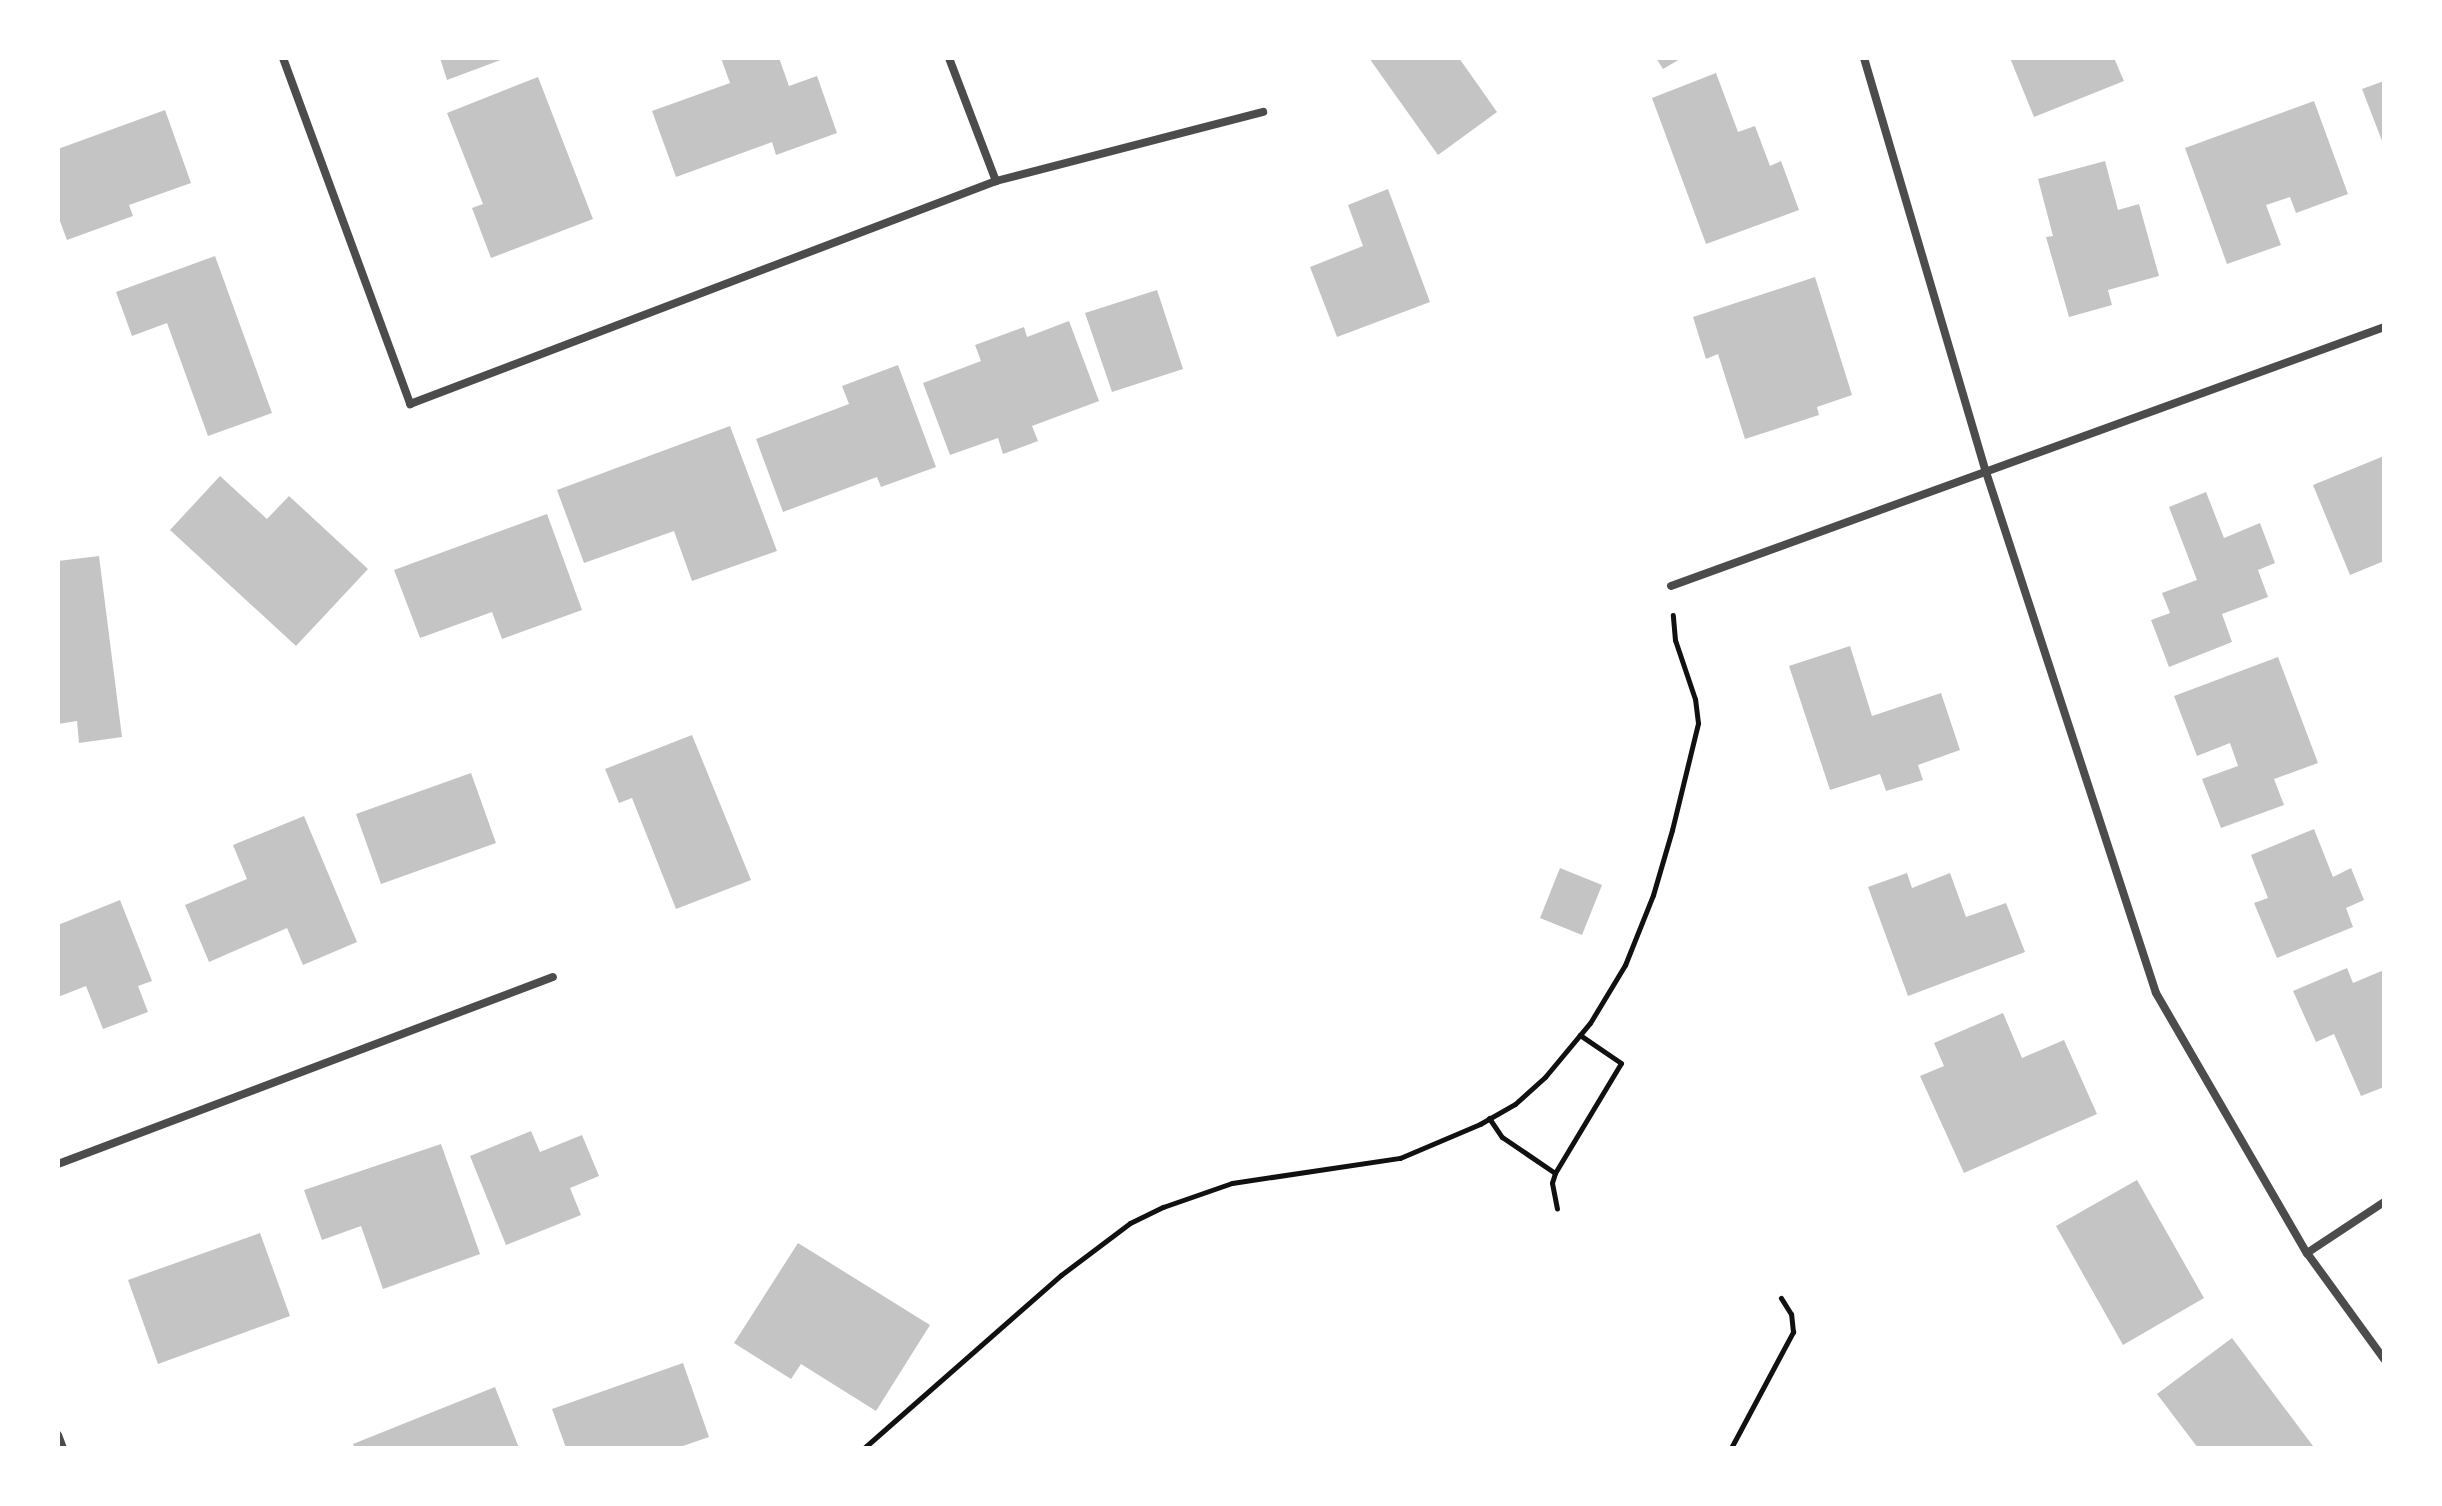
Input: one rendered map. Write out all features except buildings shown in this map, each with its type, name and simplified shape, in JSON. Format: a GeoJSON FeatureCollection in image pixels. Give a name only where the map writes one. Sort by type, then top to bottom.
{"type":"FeatureCollection","features":[{"type":"Feature","properties":{"kind":"street"},"geometry":{"type":"LineString","coordinates":[[283,58],[410,404],[996,181],[1263,112]]}},
{"type":"Feature","properties":{"kind":"street"},"geometry":{"type":"LineString","coordinates":[[949,58],[996,181]]}},
{"type":"Feature","properties":{"kind":"street"},"geometry":{"type":"LineString","coordinates":[[1864,58],[1986,472],[2156,993],[2307,1253],[2384,1359]]}},
{"type":"Feature","properties":{"kind":"street"},"geometry":{"type":"LineString","coordinates":[[1671,586],[2384,327]]}},
{"type":"Feature","properties":{"kind":"street"},"geometry":{"type":"LineString","coordinates":[[58,1164],[553,977]]}},
{"type":"Feature","properties":{"kind":"street"},"geometry":{"type":"LineString","coordinates":[[2307,1253],[2384,1202]]}},
{"type":"Feature","properties":{"kind":"street"},"geometry":{"type":"LineString","coordinates":[[58,1435],[63,1448]]}},
{"type":"Feature","properties":{"kind":"path"},"geometry":{"type":"LineString","coordinates":[[864,1448],[1061,1275],[1130,1223],[1173,1203],[1232,1183],[1400,1158],[1515,1104],[1545,1077],[1580,1035],[1620,975],[1653,895],[1698,723],[1695,699],[1675,640],[1671,586]]}},
{"type":"Feature","properties":{"kind":"path"},"geometry":{"type":"LineString","coordinates":[[1557,1209],[1552,1183],[1555,1173],[1621,1063],[1580,1035]]}},
{"type":"Feature","properties":{"kind":"path"},"geometry":{"type":"LineString","coordinates":[[1489,1118],[1502,1137],[1555,1173]]}},
{"type":"Feature","properties":{"kind":"path"},"geometry":{"type":"LineString","coordinates":[[1731,1448],[1793,1332],[1791,1314],[1781,1298]]}}]}
